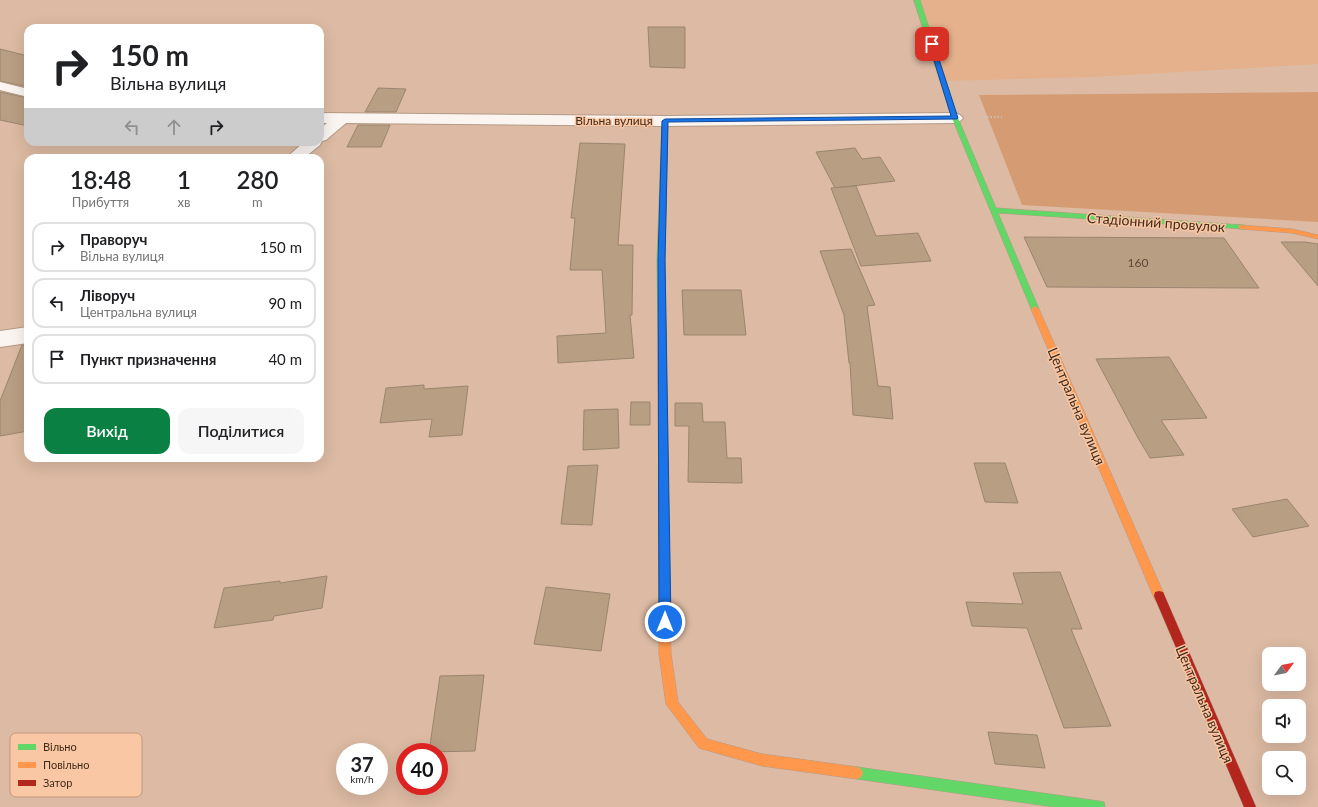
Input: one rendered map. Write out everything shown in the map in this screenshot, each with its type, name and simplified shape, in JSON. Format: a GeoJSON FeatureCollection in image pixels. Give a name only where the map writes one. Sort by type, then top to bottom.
{"type":"FeatureCollection","features":[{"type":"Feature","properties":{"kind":"street","name":"Центральна вулиця"},"geometry":{"type":"LineString","coordinates":[[917,0],[955,118],[993,210],[1250,807]]}},
{"type":"Feature","properties":{"kind":"street"},"geometry":{"type":"LineString","coordinates":[[0,86],[24,92]]}},
{"type":"Feature","properties":{"kind":"street","name":"Вільна вулиця"},"geometry":{"type":"LineString","coordinates":[[324,118],[665,121],[955,118]]}},
{"type":"Feature","properties":{"kind":"street"},"geometry":{"type":"LineString","coordinates":[[324,134],[342,119]]}},
{"type":"Feature","properties":{"kind":"street"},"geometry":{"type":"LineString","coordinates":[[665,121],[661,260],[665,646],[672,704],[703,744],[762,760],[1098,807]]}},
{"type":"Feature","properties":{"kind":"street"},"geometry":{"type":"LineString","coordinates":[[299,154],[309,146]]}},
{"type":"Feature","properties":{"kind":"street","name":"Стадіонний провулок"},"geometry":{"type":"LineString","coordinates":[[993,210],[1292,231],[1318,237]]}},
{"type":"Feature","properties":{"kind":"street"},"geometry":{"type":"LineString","coordinates":[[0,339],[24,336]]}},
{"type":"Feature","properties":{"kind":"shaded area"},"geometry":{"type":"Polygon","coordinates":[[[918,0],[1318,0],[1318,64],[1092,77],[941,81],[918,0]]]}},
{"type":"Feature","properties":{"kind":"shaded area"},"geometry":{"type":"Polygon","coordinates":[[[1318,92],[1318,222],[1022,205],[979,95],[1318,92]]]}},
{"type":"Feature","properties":{"kind":"building"},"geometry":{"type":"Polygon","coordinates":[[[648,27],[685,27],[685,68],[650,67],[648,27]]]}},
{"type":"Feature","properties":{"kind":"building"},"geometry":{"type":"Polygon","coordinates":[[[0,49],[24,55],[24,86],[0,81],[0,49]]]}},
{"type":"Feature","properties":{"kind":"building"},"geometry":{"type":"Polygon","coordinates":[[[378,88],[406,89],[396,112],[365,112],[378,88]]]}},
{"type":"Feature","properties":{"kind":"building"},"geometry":{"type":"Polygon","coordinates":[[[0,92],[24,97],[24,125],[0,120],[0,92]]]}},
{"type":"Feature","properties":{"kind":"building"},"geometry":{"type":"Polygon","coordinates":[[[358,125],[390,125],[381,147],[347,147],[358,125]]]}},
{"type":"Feature","properties":{"kind":"building"},"geometry":{"type":"Polygon","coordinates":[[[580,143],[625,144],[618,245],[633,245],[632,315],[630,315],[634,358],[558,363],[557,336],[606,333],[602,270],[570,270],[575,218],[571,218],[580,143]]]}},
{"type":"Feature","properties":{"kind":"building"},"geometry":{"type":"Polygon","coordinates":[[[855,148],[862,159],[880,157],[895,181],[835,188],[816,152],[855,148]]]}},
{"type":"Feature","properties":{"kind":"building"},"geometry":{"type":"Polygon","coordinates":[[[856,186],[876,236],[918,233],[931,261],[861,266],[831,188],[856,186]]]}},
{"type":"Feature","properties":{"kind":"building"},"geometry":{"type":"Polygon","coordinates":[[[1024,237],[1224,238],[1259,288],[1047,287],[1024,237]]]}},
{"type":"Feature","properties":{"kind":"building"},"geometry":{"type":"Polygon","coordinates":[[[1281,242],[1305,242],[1318,244],[1318,286],[1281,242]]]}},
{"type":"Feature","properties":{"kind":"building"},"geometry":{"type":"Polygon","coordinates":[[[851,249],[875,305],[867,306],[878,386],[890,387],[893,419],[853,415],[850,363],[844,315],[820,251],[851,249]]]}},
{"type":"Feature","properties":{"kind":"building"},"geometry":{"type":"Polygon","coordinates":[[[682,290],[741,290],[746,335],[684,335],[682,290]]]}},
{"type":"Feature","properties":{"kind":"building"},"geometry":{"type":"Polygon","coordinates":[[[22,345],[24,345],[24,432],[0,436],[0,401],[22,345]]]}},
{"type":"Feature","properties":{"kind":"building"},"geometry":{"type":"Polygon","coordinates":[[[1169,357],[1207,418],[1161,420],[1184,455],[1150,458],[1096,359],[1169,357]]]}},
{"type":"Feature","properties":{"kind":"building"},"geometry":{"type":"Polygon","coordinates":[[[424,385],[424,389],[468,386],[462,435],[429,437],[432,419],[380,423],[386,388],[424,385]]]}},
{"type":"Feature","properties":{"kind":"building"},"geometry":{"type":"Polygon","coordinates":[[[631,402],[650,402],[650,425],[630,425],[631,402]]]}},
{"type":"Feature","properties":{"kind":"building"},"geometry":{"type":"Polygon","coordinates":[[[675,403],[702,403],[703,422],[725,422],[727,458],[741,458],[742,483],[688,482],[689,426],[675,426],[675,403]]]}},
{"type":"Feature","properties":{"kind":"building"},"geometry":{"type":"Polygon","coordinates":[[[618,409],[619,448],[583,450],[584,410],[618,409]]]}},
{"type":"Feature","properties":{"kind":"building"},"geometry":{"type":"Polygon","coordinates":[[[974,463],[1005,463],[1018,503],[985,502],[974,463]]]}},
{"type":"Feature","properties":{"kind":"building"},"geometry":{"type":"Polygon","coordinates":[[[598,465],[592,525],[561,524],[568,466],[598,465]]]}},
{"type":"Feature","properties":{"kind":"building"},"geometry":{"type":"Polygon","coordinates":[[[1287,499],[1309,526],[1253,537],[1232,509],[1287,499]]]}},
{"type":"Feature","properties":{"kind":"building"},"geometry":{"type":"Polygon","coordinates":[[[1060,572],[1082,629],[1071,629],[1111,726],[1064,728],[1027,628],[972,626],[966,602],[1023,604],[1013,573],[1060,572]]]}},
{"type":"Feature","properties":{"kind":"building"},"geometry":{"type":"Polygon","coordinates":[[[327,576],[322,608],[274,616],[273,620],[214,628],[224,588],[280,581],[280,583],[327,576]]]}},
{"type":"Feature","properties":{"kind":"building"},"geometry":{"type":"Polygon","coordinates":[[[546,587],[610,594],[601,651],[534,644],[546,587]]]}},
{"type":"Feature","properties":{"kind":"building"},"geometry":{"type":"Polygon","coordinates":[[[484,675],[475,751],[448,752],[448,743],[430,743],[440,676],[484,675]]]}},
{"type":"Feature","properties":{"kind":"building"},"geometry":{"type":"Polygon","coordinates":[[[988,732],[1037,735],[1045,768],[995,764],[988,732]]]}},
{"type":"Feature","properties":{"kind":"traffic: fast"},"geometry":{"type":"LineString","coordinates":[[917,0],[955,118],[1035,309]]}},
{"type":"Feature","properties":{"kind":"traffic: fast"},"geometry":{"type":"LineString","coordinates":[[662,327],[661,260],[665,121]]}},
{"type":"Feature","properties":{"kind":"traffic: fast"},"geometry":{"type":"LineString","coordinates":[[993,210],[1242,227]]}},
{"type":"Feature","properties":{"kind":"traffic: fast"},"geometry":{"type":"LineString","coordinates":[[857,773],[1099,807]]}},
{"type":"Feature","properties":{"kind":"traffic: slow"},"geometry":{"type":"LineString","coordinates":[[1242,227],[1292,231],[1318,237]]}},
{"type":"Feature","properties":{"kind":"traffic: slow"},"geometry":{"type":"LineString","coordinates":[[1035,309],[1159,596]]}},
{"type":"Feature","properties":{"kind":"traffic: slow"},"geometry":{"type":"LineString","coordinates":[[664,587],[665,654],[672,704],[703,744],[762,760],[857,773]]}},
{"type":"Feature","properties":{"kind":"traffic: jam"},"geometry":{"type":"LineString","coordinates":[[662,327],[664,587]]}},
{"type":"Feature","properties":{"kind":"traffic: jam"},"geometry":{"type":"LineString","coordinates":[[1159,596],[1250,807]]}},
{"type":"Feature","properties":{"kind":"route"},"geometry":{"type":"LineString","coordinates":[[665,622],[661,260],[665,121],[955,118],[932,44]]}}]}
